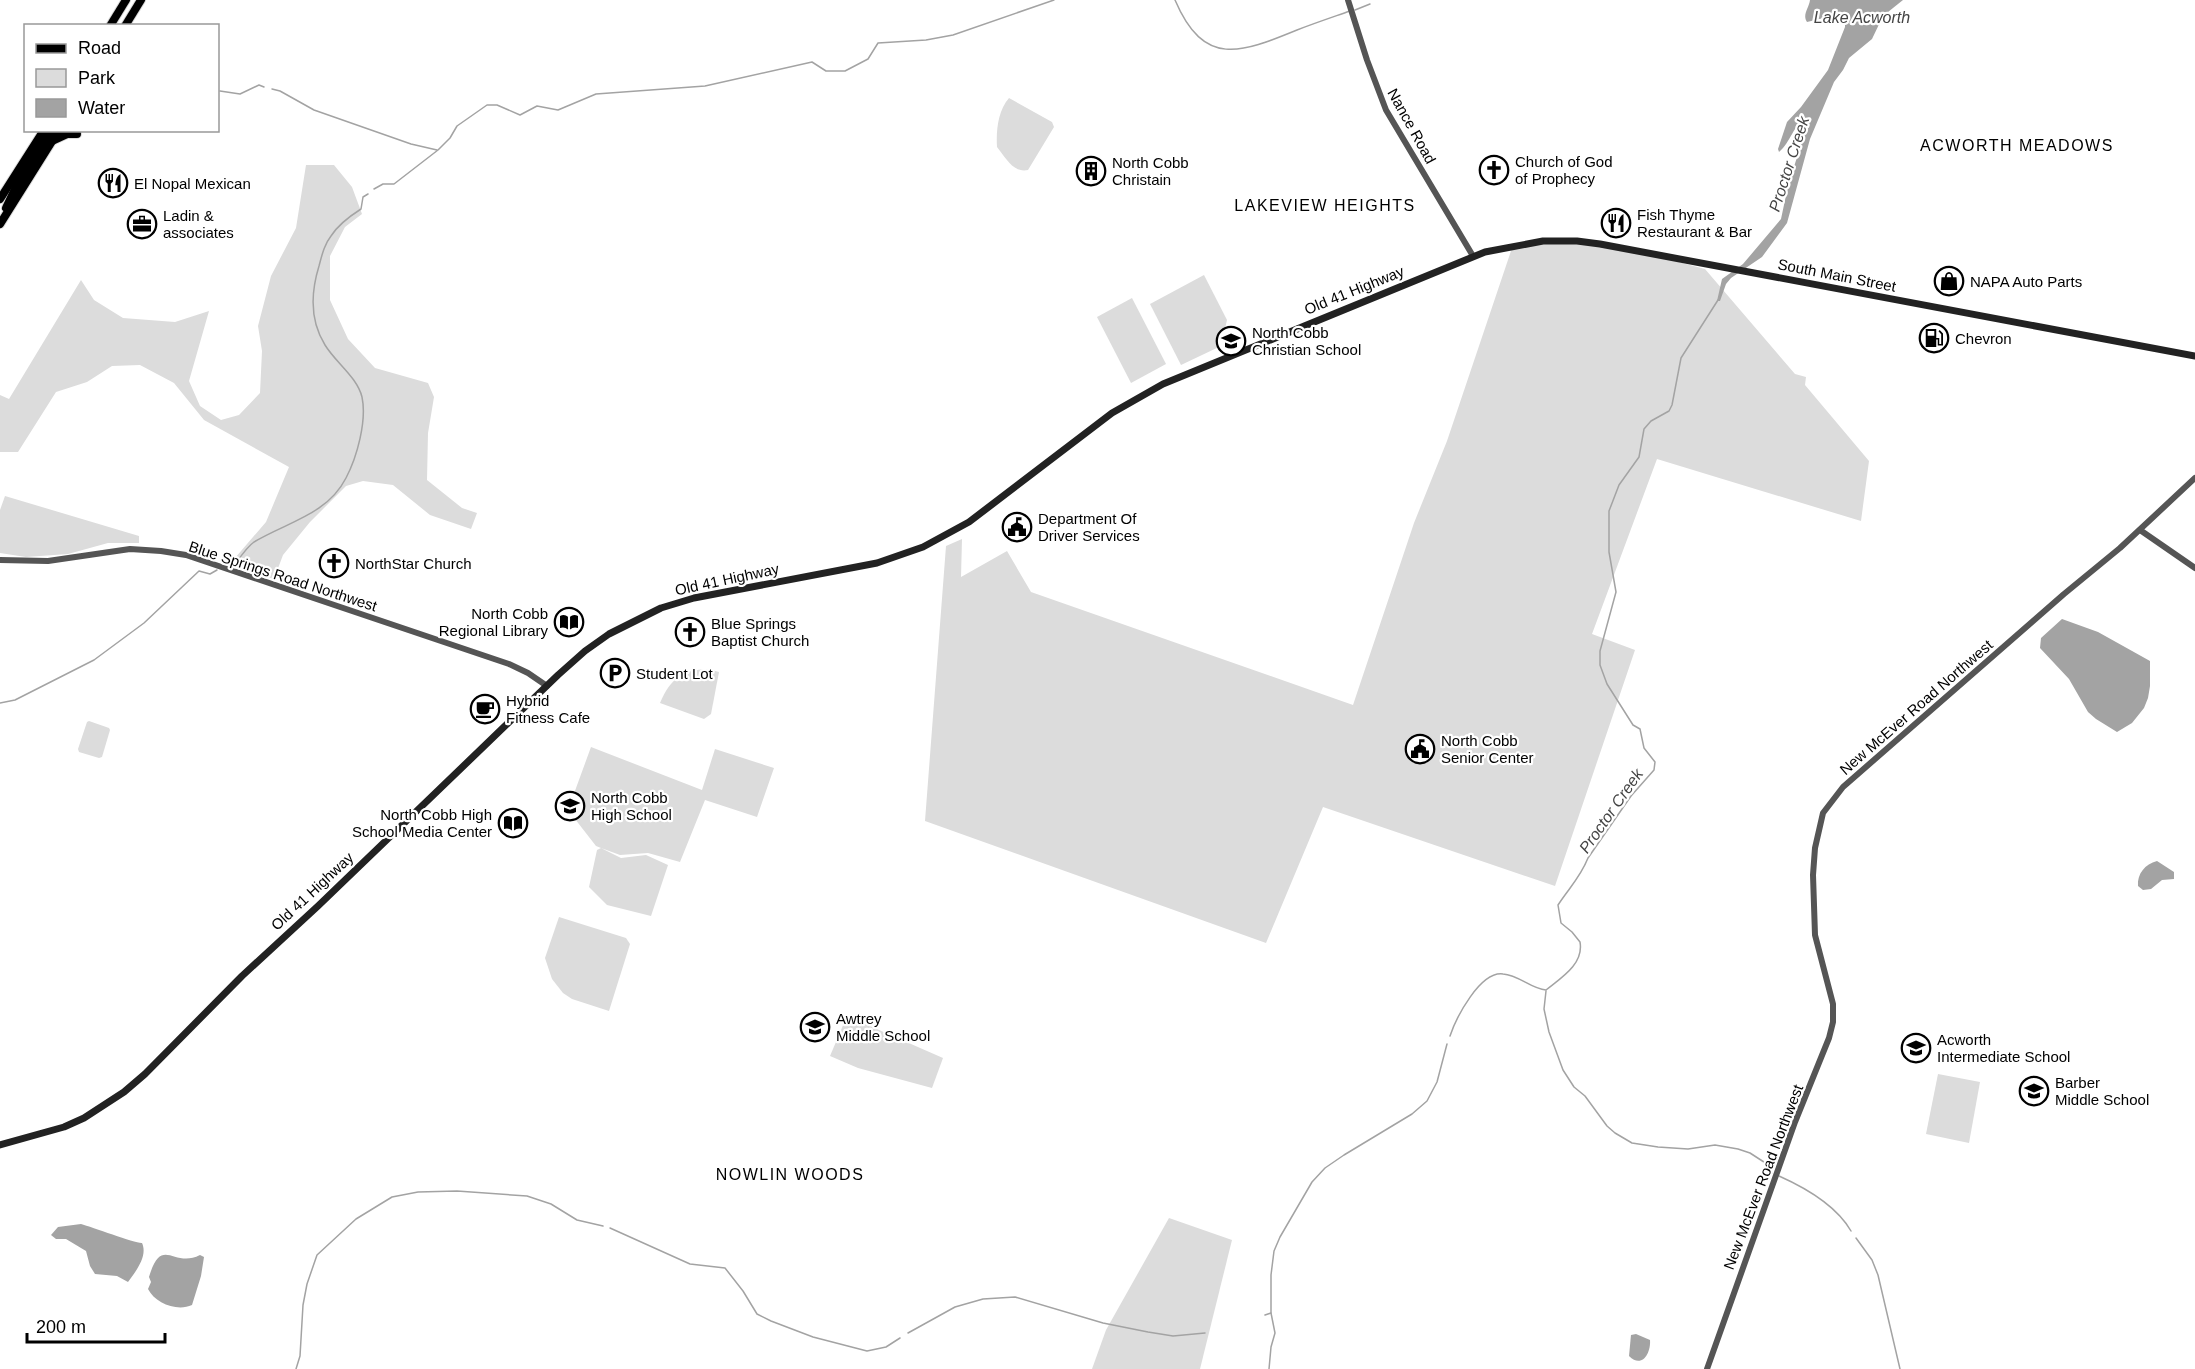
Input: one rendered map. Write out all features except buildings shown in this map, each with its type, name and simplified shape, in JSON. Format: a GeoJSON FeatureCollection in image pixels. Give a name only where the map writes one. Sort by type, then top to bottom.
{"type":"FeatureCollection","features":[{"type":"Feature","properties":{"kind":"main road"},"geometry":{"type":"LineString","coordinates":[[111,24],[126,0]]}},
{"type":"Feature","properties":{"kind":"main road"},"geometry":{"type":"LineString","coordinates":[[126,24],[141,0]]}},
{"type":"Feature","properties":{"kind":"main road"},"geometry":{"type":"LineString","coordinates":[[2,221],[17,185],[50,132]]}},
{"type":"Feature","properties":{"kind":"main road"},"geometry":{"type":"LineString","coordinates":[[2,221],[58,132]]}},
{"type":"Feature","properties":{"kind":"main road"},"geometry":{"type":"LineString","coordinates":[[52,141],[67,134],[77,134],[76,132]]}},
{"type":"Feature","properties":{"kind":"main road"},"geometry":{"type":"LineString","coordinates":[[0,200],[41,133]]}},
{"type":"Feature","properties":{"kind":"main road","name":"South Main Street"},"geometry":{"type":"LineString","coordinates":[[1473,256],[1521,244],[1553,240],[1577,241],[2195,356]]}},
{"type":"Feature","properties":{"kind":"main road","name":"Old 41 Highway"},"geometry":{"type":"LineString","coordinates":[[0,1145],[64,1127],[84,1118],[124,1092],[242,976],[573,661],[609,634],[661,608],[694,598],[877,563],[923,547],[969,522],[1112,413],[1146,393],[1181,375],[1473,256]]}},
{"type":"Feature","properties":{"kind":"street","name":"Nance Road"},"geometry":{"type":"LineString","coordinates":[[1348,0],[1386,110],[1473,256]]}},
{"type":"Feature","properties":{"kind":"street","name":"New McEver Road Northwest"},"geometry":{"type":"LineString","coordinates":[[1707,1369],[1833,1022],[1833,1004],[1815,934],[1813,875],[1815,848],[1823,813],[1843,787],[2140,530],[2195,478]]}},
{"type":"Feature","properties":{"kind":"street"},"geometry":{"type":"LineString","coordinates":[[2140,530],[2195,568]]}},
{"type":"Feature","properties":{"kind":"street","name":"Blue Springs Road Northwest"},"geometry":{"type":"LineString","coordinates":[[0,560],[48,561],[130,549],[186,555],[509,664],[547,686]]}},
{"type":"Feature","properties":{"kind":"green space"},"geometry":{"type":"Polygon","coordinates":[[[1009,98],[1052,122],[1054,127],[1028,170],[1014,167],[997,147],[998,121],[1009,98]]]}},
{"type":"Feature","properties":{"kind":"green space"},"geometry":{"type":"Polygon","coordinates":[[[306,165],[334,165],[352,187],[362,214],[345,227],[330,256],[330,300],[348,339],[375,368],[428,383],[434,397],[428,433],[427,480],[462,508],[477,513],[471,529],[430,515],[393,485],[363,481],[346,486],[310,522],[283,555],[274,579],[229,565],[266,522],[289,467],[204,420],[174,383],[140,365],[112,366],[87,382],[56,392],[18,452],[0,452],[0,395],[9,399],[81,280],[94,300],[123,318],[175,322],[209,311],[189,381],[200,406],[221,420],[239,415],[260,393],[262,351],[258,326],[271,276],[296,228],[306,165]]]}},
{"type":"Feature","properties":{"kind":"green space"},"geometry":{"type":"Polygon","coordinates":[[[1554,239],[1637,251],[1705,269],[1795,374],[1806,377],[1805,385],[1869,461],[1861,521],[1657,459],[1592,634],[1635,650],[1555,886],[1323,807],[1266,943],[925,821],[946,546],[962,539],[961,577],[1007,551],[1031,592],[1353,705],[1414,523],[1447,441],[1512,248],[1554,239]]]}},
{"type":"Feature","properties":{"kind":"green space"},"geometry":{"type":"Polygon","coordinates":[[[1204,275],[1227,320],[1221,346],[1181,365],[1150,304],[1204,275]]]}},
{"type":"Feature","properties":{"kind":"green space"},"geometry":{"type":"Polygon","coordinates":[[[1132,298],[1166,364],[1131,383],[1097,317],[1132,298]]]}},
{"type":"Feature","properties":{"kind":"green space"},"geometry":{"type":"Polygon","coordinates":[[[5,496],[139,536],[139,543],[108,543],[68,554],[26,557],[0,553],[0,510],[5,496]]]}},
{"type":"Feature","properties":{"kind":"green space"},"geometry":{"type":"Polygon","coordinates":[[[708,669],[719,672],[711,714],[704,719],[660,703],[668,688],[678,677],[691,671],[708,669]]]}},
{"type":"Feature","properties":{"kind":"green space"},"geometry":{"type":"Polygon","coordinates":[[[89,721],[110,730],[102,757],[99,758],[79,752],[78,749],[89,721]]]}},
{"type":"Feature","properties":{"kind":"green space"},"geometry":{"type":"Polygon","coordinates":[[[591,747],[702,790],[715,749],[774,768],[757,817],[705,800],[680,862],[648,853],[620,855],[596,846],[568,810],[591,747]]]}},
{"type":"Feature","properties":{"kind":"green space"},"geometry":{"type":"Polygon","coordinates":[[[601,848],[621,858],[646,855],[668,865],[651,916],[607,905],[589,887],[597,850],[601,848]]]}},
{"type":"Feature","properties":{"kind":"green space"},"geometry":{"type":"Polygon","coordinates":[[[559,917],[626,938],[630,944],[609,1011],[572,999],[563,993],[552,979],[545,958],[559,917]]]}},
{"type":"Feature","properties":{"kind":"green space"},"geometry":{"type":"Polygon","coordinates":[[[847,1016],[943,1058],[932,1088],[858,1068],[830,1056],[847,1016]]]}},
{"type":"Feature","properties":{"kind":"green space"},"geometry":{"type":"Polygon","coordinates":[[[1938,1074],[1980,1082],[1969,1143],[1926,1134],[1938,1074]]]}},
{"type":"Feature","properties":{"kind":"green space"},"geometry":{"type":"Polygon","coordinates":[[[1169,1218],[1232,1240],[1200,1369],[1092,1369],[1106,1330],[1169,1218]]]}},
{"type":"Feature","properties":{"kind":"water","name":"Lake Acworth"},"geometry":{"type":"Polygon","coordinates":[[[1810,0],[1903,0],[1883,16],[1872,39],[1849,58],[1834,82],[1810,139],[1787,223],[1762,257],[1731,278],[1726,284],[1720,301],[1717,301],[1722,279],[1743,264],[1781,219],[1788,186],[1808,122],[1806,118],[1802,121],[1779,152],[1787,122],[1828,70],[1845,27],[1845,20],[1832,16],[1807,22],[1805,14],[1810,0]]]}},
{"type":"Feature","properties":{"kind":"water"},"geometry":{"type":"Polygon","coordinates":[[[2062,619],[2098,632],[2150,661],[2150,686],[2144,708],[2132,723],[2117,732],[2088,712],[2069,679],[2040,648],[2041,638],[2062,619]]]}},
{"type":"Feature","properties":{"kind":"water"},"geometry":{"type":"Polygon","coordinates":[[[2157,861],[2174,872],[2174,879],[2162,880],[2151,889],[2143,890],[2138,886],[2140,874],[2149,864],[2157,861]]]}},
{"type":"Feature","properties":{"kind":"water"},"geometry":{"type":"Polygon","coordinates":[[[81,1224],[142,1243],[142,1258],[128,1282],[117,1276],[95,1274],[86,1251],[66,1239],[56,1239],[51,1235],[58,1227],[81,1224]]]}},
{"type":"Feature","properties":{"kind":"water"},"geometry":{"type":"Polygon","coordinates":[[[169,1255],[191,1258],[200,1255],[204,1257],[201,1276],[192,1305],[173,1307],[161,1302],[151,1294],[148,1289],[151,1282],[149,1277],[159,1257],[169,1255]]]}},
{"type":"Feature","properties":{"kind":"water"},"geometry":{"type":"Polygon","coordinates":[[[1636,1334],[1650,1340],[1645,1358],[1638,1361],[1629,1356],[1631,1335],[1636,1334]]]}},
{"type":"Feature","properties":{"kind":"waterway"},"geometry":{"type":"LineString","coordinates":[[374,189],[383,184],[394,184],[438,150],[450,138],[457,126],[487,105],[497,105],[520,115],[537,106],[558,110],[596,94],[705,86],[812,62],[826,71],[845,71],[868,59],[878,43],[926,40],[953,35],[1054,0]]}},
{"type":"Feature","properties":{"kind":"waterway"},"geometry":{"type":"LineString","coordinates":[[1175,0],[1186,22],[1198,37],[1212,45],[1226,49],[1241,49],[1258,45],[1350,11]]}},
{"type":"Feature","properties":{"kind":"waterway"},"geometry":{"type":"LineString","coordinates":[[1355,10],[1370,4]]}},
{"type":"Feature","properties":{"kind":"waterway"},"geometry":{"type":"LineString","coordinates":[[220,91],[240,94],[259,85],[264,87]]}},
{"type":"Feature","properties":{"kind":"waterway"},"geometry":{"type":"LineString","coordinates":[[272,89],[314,110],[411,144],[437,150]]}},
{"type":"Feature","properties":{"kind":"waterway"},"geometry":{"type":"LineString","coordinates":[[236,563],[254,542],[305,516],[328,501],[338,491],[354,460],[362,428],[362,397],[356,383],[320,336],[314,316],[313,296],[316,276],[327,243],[341,224],[361,209],[363,197],[368,194]]}},
{"type":"Feature","properties":{"kind":"waterway","name":"Proctor Creek"},"geometry":{"type":"LineString","coordinates":[[1450,1036],[1470,997],[1494,975],[1509,975],[1546,990],[1575,964],[1580,942],[1561,923],[1558,905],[1631,796],[1654,770],[1655,762],[1644,748],[1640,729],[1633,725],[1607,684],[1600,665],[1600,651],[1616,592],[1609,552],[1609,511],[1619,485],[1639,457],[1644,429],[1651,421],[1669,411],[1681,358],[1718,300]]}},
{"type":"Feature","properties":{"kind":"waterway"},"geometry":{"type":"LineString","coordinates":[[0,703],[15,700],[94,660],[144,623],[199,571],[210,574],[217,570]]}},
{"type":"Feature","properties":{"kind":"waterway"},"geometry":{"type":"LineString","coordinates":[[1546,991],[1544,1009],[1549,1032],[1563,1070],[1574,1087],[1585,1096],[1607,1126],[1615,1133],[1632,1143],[1658,1147],[1688,1149],[1715,1145],[1738,1149],[1750,1153],[1767,1164],[1772,1173]]}},
{"type":"Feature","properties":{"kind":"waterway","name":"Proctor Creek"},"geometry":{"type":"LineString","coordinates":[[1269,1369],[1275,1333],[1271,1313],[1271,1275],[1274,1251],[1280,1237],[1312,1182],[1325,1168],[1412,1114],[1427,1101],[1437,1082],[1447,1044]]}},
{"type":"Feature","properties":{"kind":"waterway"},"geometry":{"type":"LineString","coordinates":[[1779,1176],[1820,1198],[1837,1213],[1851,1231]]}},
{"type":"Feature","properties":{"kind":"waterway"},"geometry":{"type":"LineString","coordinates":[[296,1369],[300,1356],[303,1305],[307,1284],[317,1255],[356,1219],[392,1197],[418,1192],[457,1191],[527,1196],[551,1204],[577,1220],[603,1226]]}},
{"type":"Feature","properties":{"kind":"waterway"},"geometry":{"type":"LineString","coordinates":[[610,1228],[690,1264],[725,1268],[757,1314],[813,1337],[867,1351],[886,1347],[900,1338]]}},
{"type":"Feature","properties":{"kind":"waterway"},"geometry":{"type":"LineString","coordinates":[[1856,1238],[1872,1260],[1878,1275],[1900,1369]]}},
{"type":"Feature","properties":{"kind":"waterway"},"geometry":{"type":"LineString","coordinates":[[908,1333],[955,1307],[983,1299],[1015,1297],[1103,1323],[1148,1332],[1173,1336],[1205,1333]]}},
{"type":"Feature","properties":{"kind":"waterway","name":"Proctor Creek"},"geometry":{"type":"LineString","coordinates":[[1265,1315],[1271,1313]]}},
{"type":"Feature","properties":{"kind":"place","name":"Church of God of Prophecy"},"geometry":{"type":"Point","coordinates":[1494,170]}},
{"type":"Feature","properties":{"kind":"place","name":"North Cobb Christain"},"geometry":{"type":"Point","coordinates":[1091,171]}},
{"type":"Feature","properties":{"kind":"place","name":"El Nopal Mexican"},"geometry":{"type":"Point","coordinates":[113,183]}},
{"type":"Feature","properties":{"kind":"place","name":"Fish Thyme Restaurant & Bar"},"geometry":{"type":"Point","coordinates":[1616,223]}},
{"type":"Feature","properties":{"kind":"place","name":"Ladin & associates"},"geometry":{"type":"Point","coordinates":[142,224]}},
{"type":"Feature","properties":{"kind":"place","name":"NAPA Auto Parts"},"geometry":{"type":"Point","coordinates":[1949,281]}},
{"type":"Feature","properties":{"kind":"place","name":"Chevron"},"geometry":{"type":"Point","coordinates":[1934,338]}},
{"type":"Feature","properties":{"kind":"place","name":"North Cobb Christian School"},"geometry":{"type":"Point","coordinates":[1231,341]}},
{"type":"Feature","properties":{"kind":"place","name":"Department Of Driver Services"},"geometry":{"type":"Point","coordinates":[1017,527]}},
{"type":"Feature","properties":{"kind":"place","name":"NorthStar Church"},"geometry":{"type":"Point","coordinates":[334,563]}},
{"type":"Feature","properties":{"kind":"place","name":"North Cobb Regional Library"},"geometry":{"type":"Point","coordinates":[569,622]}},
{"type":"Feature","properties":{"kind":"place","name":"Blue Springs Baptist Church"},"geometry":{"type":"Point","coordinates":[690,632]}},
{"type":"Feature","properties":{"kind":"place","name":"Student Lot"},"geometry":{"type":"Point","coordinates":[615,673]}},
{"type":"Feature","properties":{"kind":"place","name":"Hybrid Fitness Cafe"},"geometry":{"type":"Point","coordinates":[485,709]}},
{"type":"Feature","properties":{"kind":"place","name":"North Cobb Senior Center"},"geometry":{"type":"Point","coordinates":[1420,749]}},
{"type":"Feature","properties":{"kind":"place","name":"North Cobb High School"},"geometry":{"type":"Point","coordinates":[570,806]}},
{"type":"Feature","properties":{"kind":"place","name":"North Cobb High School Media Center"},"geometry":{"type":"Point","coordinates":[513,823]}},
{"type":"Feature","properties":{"kind":"place","name":"Awtrey Middle School"},"geometry":{"type":"Point","coordinates":[815,1027]}},
{"type":"Feature","properties":{"kind":"place","name":"Acworth Intermediate School"},"geometry":{"type":"Point","coordinates":[1916,1048]}},
{"type":"Feature","properties":{"kind":"place","name":"Barber Middle School"},"geometry":{"type":"Point","coordinates":[2034,1091]}},
{"type":"Feature","properties":{"kind":"district","name":"ACWORTH MEADOWS"},"geometry":{"type":"Point","coordinates":[2017,145]}},
{"type":"Feature","properties":{"kind":"district","name":"LAKEVIEW HEIGHTS"},"geometry":{"type":"Point","coordinates":[1325,205]}},
{"type":"Feature","properties":{"kind":"district","name":"NOWLIN WOODS"},"geometry":{"type":"Point","coordinates":[790,1174]}}]}
